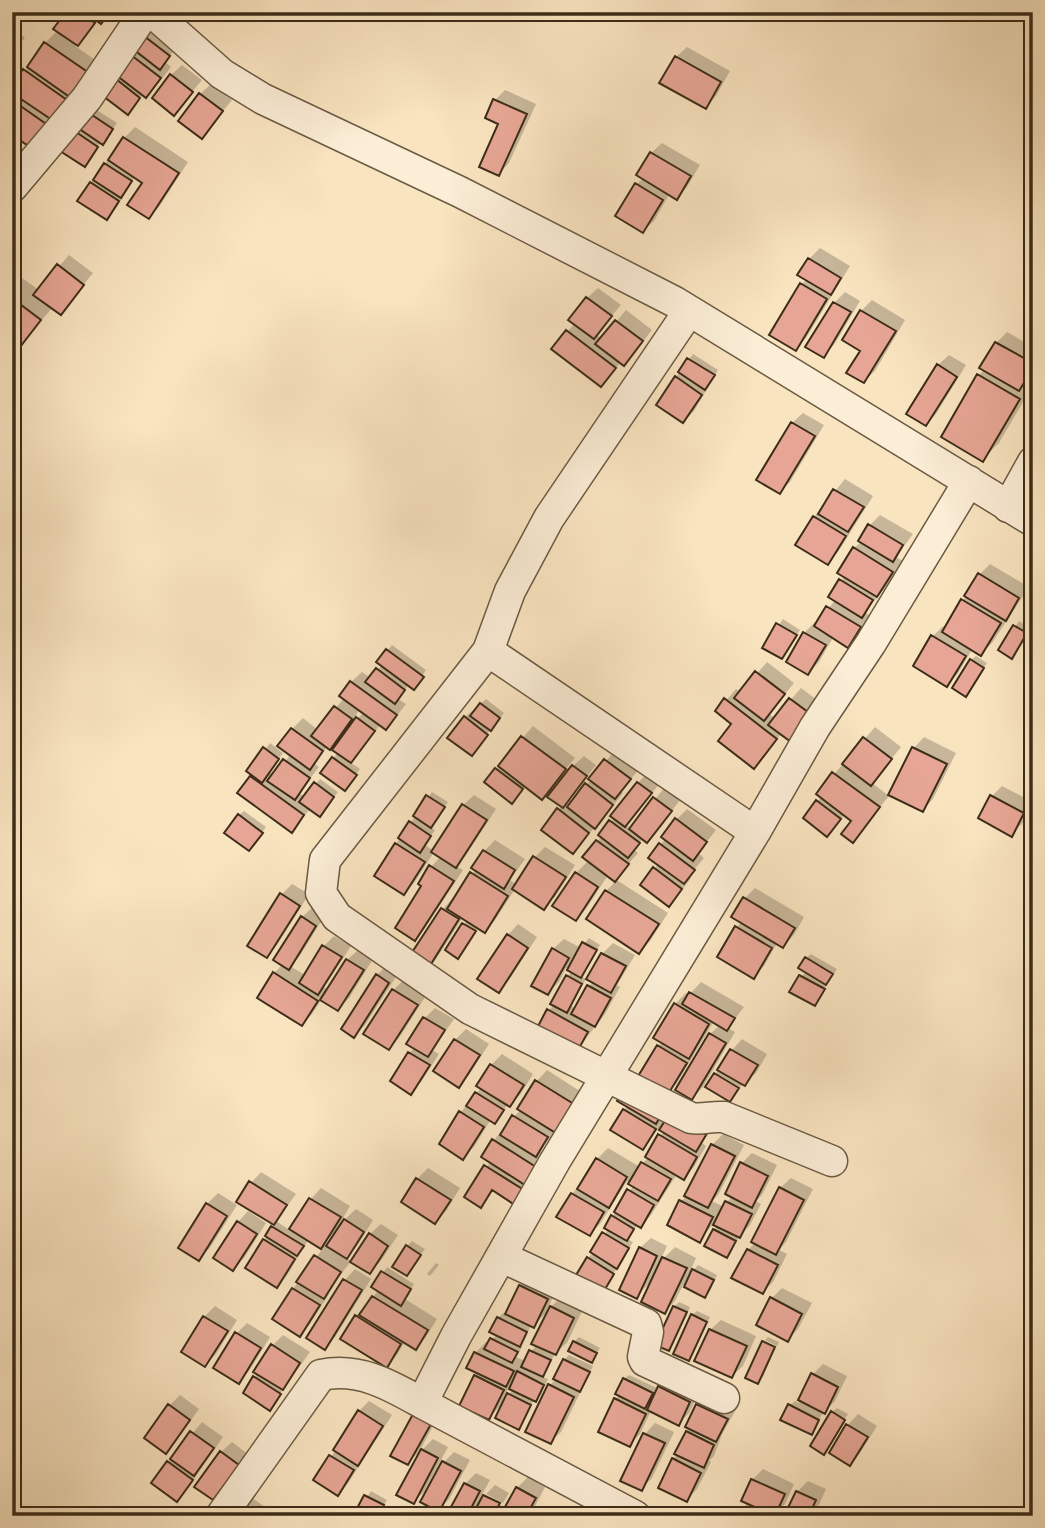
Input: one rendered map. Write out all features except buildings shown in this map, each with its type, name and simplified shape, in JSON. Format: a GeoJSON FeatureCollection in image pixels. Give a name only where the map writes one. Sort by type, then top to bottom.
{"type":"FeatureCollection","features":[{"type":"Feature","properties":{"kind":"street"},"geometry":{"type":"LineString","coordinates":[[18,170],[87,98],[145,12]]}},
{"type":"Feature","properties":{"kind":"street"},"geometry":{"type":"LineString","coordinates":[[152,12],[222,74],[263,99],[460,192],[689,311],[1020,514],[1033,463]]}},
{"type":"Feature","properties":{"kind":"street"},"geometry":{"type":"LineString","coordinates":[[689,311],[550,518],[510,591],[488,651],[325,860],[321,893],[337,917],[470,1009],[691,1118],[702,1120],[715,1116],[724,1117],[832,1161]]}},
{"type":"Feature","properties":{"kind":"street"},"geometry":{"type":"LineString","coordinates":[[422,1403],[456,1336],[555,1161],[816,727],[871,643],[968,481]]}},
{"type":"Feature","properties":{"kind":"street"},"geometry":{"type":"LineString","coordinates":[[488,651],[755,832]]}},
{"type":"Feature","properties":{"kind":"street"},"geometry":{"type":"LineString","coordinates":[[502,1257],[646,1324],[648,1332],[643,1357],[645,1361],[723,1398]]}},
{"type":"Feature","properties":{"kind":"street"},"geometry":{"type":"LineString","coordinates":[[221,1516],[321,1375],[335,1372],[379,1379],[635,1516]]}}]}
